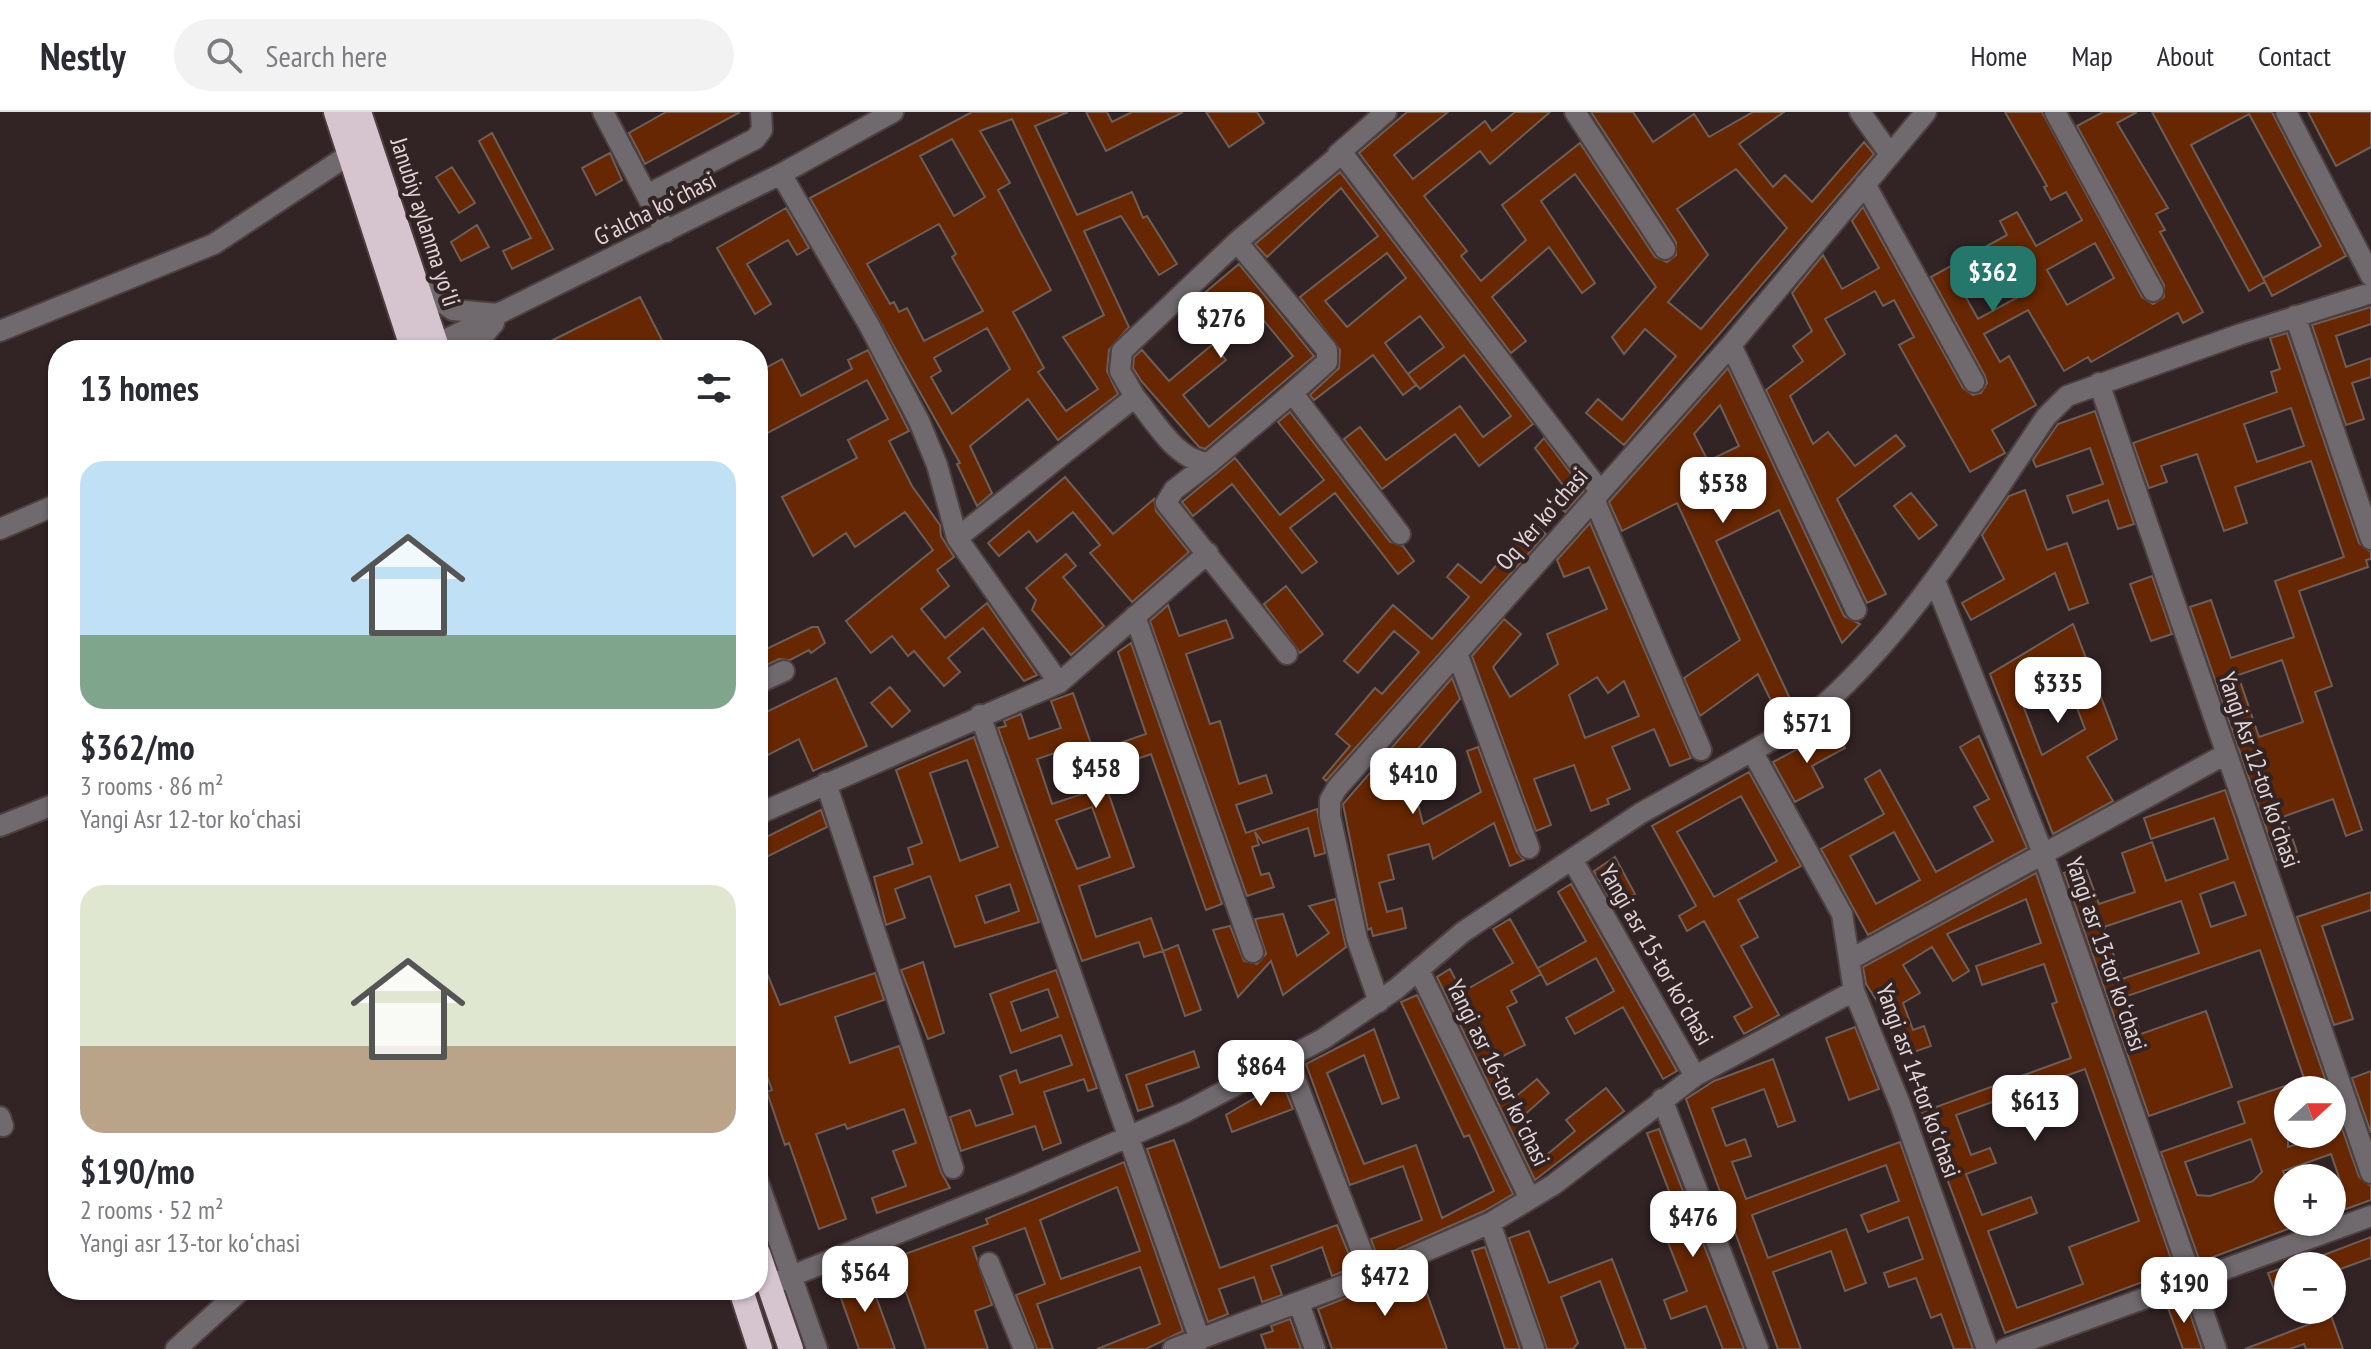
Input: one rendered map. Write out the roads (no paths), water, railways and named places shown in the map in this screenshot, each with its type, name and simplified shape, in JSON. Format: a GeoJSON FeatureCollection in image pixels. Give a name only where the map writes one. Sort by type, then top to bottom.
{"type":"FeatureCollection","features":[{"type":"Feature","properties":{"kind":"highway"},"geometry":{"type":"LineString","coordinates":[[336,112],[424,340]]}},
{"type":"Feature","properties":{"kind":"highway","name":"Janubiy aylanma yoʻli"},"geometry":{"type":"LineString","coordinates":[[359,112],[415,284],[426,340]]}},
{"type":"Feature","properties":{"kind":"highway"},"geometry":{"type":"LineString","coordinates":[[768,1265],[780,1280],[791,1349]]}},
{"type":"Feature","properties":{"kind":"highway"},"geometry":{"type":"LineString","coordinates":[[744,1300],[760,1349]]}},
{"type":"Feature","properties":{"kind":"street"},"geometry":{"type":"LineString","coordinates":[[603,112],[666,232]]}},
{"type":"Feature","properties":{"kind":"street"},"geometry":{"type":"LineString","coordinates":[[647,195],[755,139],[764,124],[761,112]]}},
{"type":"Feature","properties":{"kind":"street"},"geometry":{"type":"LineString","coordinates":[[1209,463],[1195,462],[1183,455],[1135,397],[1120,371],[1118,361],[1122,351],[1237,242],[1386,112]]}},
{"type":"Feature","properties":{"kind":"street"},"geometry":{"type":"LineString","coordinates":[[1575,112],[1665,249]]}},
{"type":"Feature","properties":{"kind":"street"},"geometry":{"type":"LineString","coordinates":[[1860,112],[1889,153]]}},
{"type":"Feature","properties":{"kind":"street","name":"Oq Yer koʻchasi"},"geometry":{"type":"LineString","coordinates":[[1379,1002],[1357,939],[1330,816],[1330,800],[1731,345],[1926,112]]}},
{"type":"Feature","properties":{"kind":"street"},"geometry":{"type":"LineString","coordinates":[[2055,112],[2153,291]]}},
{"type":"Feature","properties":{"kind":"street"},"geometry":{"type":"LineString","coordinates":[[2286,112],[2365,245],[2371,276]]}},
{"type":"Feature","properties":{"kind":"street","name":"Gʻalcha koʻchasi"},"geometry":{"type":"LineString","coordinates":[[447,340],[781,174],[885,114]]}},
{"type":"Feature","properties":{"kind":"street"},"geometry":{"type":"LineString","coordinates":[[0,331],[214,244],[350,154]]}},
{"type":"Feature","properties":{"kind":"street"},"geometry":{"type":"LineString","coordinates":[[1338,154],[1347,158],[1597,495],[1701,750]]}},
{"type":"Feature","properties":{"kind":"street"},"geometry":{"type":"LineString","coordinates":[[781,174],[869,325],[919,421],[937,465],[957,538],[1059,683]]}},
{"type":"Feature","properties":{"kind":"street"},"geometry":{"type":"LineString","coordinates":[[1865,184],[1974,382]]}},
{"type":"Feature","properties":{"kind":"street"},"geometry":{"type":"LineString","coordinates":[[1237,242],[1327,350],[1327,362],[1166,498],[1173,513],[1287,654]]}},
{"type":"Feature","properties":{"kind":"street"},"geometry":{"type":"LineString","coordinates":[[415,284],[453,310],[502,314]]}},
{"type":"Feature","properties":{"kind":"street"},"geometry":{"type":"LineString","coordinates":[[780,1280],[1185,1112],[1287,1058],[1379,1002],[1463,932],[1572,859],[1641,813],[1804,722],[1827,703],[1935,581],[2055,405],[2067,396],[2295,316],[2371,293]]}},
{"type":"Feature","properties":{"kind":"street"},"geometry":{"type":"LineString","coordinates":[[480,340],[502,314]]}},
{"type":"Feature","properties":{"kind":"street"},"geometry":{"type":"LineString","coordinates":[[2295,316],[2371,539]]}},
{"type":"Feature","properties":{"kind":"street"},"geometry":{"type":"LineString","coordinates":[[1731,345],[1856,610]]}},
{"type":"Feature","properties":{"kind":"street","name":"Yangi Asr 12-tor koʻchasi"},"geometry":{"type":"LineString","coordinates":[[2099,383],[2371,1173]]}},
{"type":"Feature","properties":{"kind":"street"},"geometry":{"type":"LineString","coordinates":[[1290,395],[1297,399],[1400,534]]}},
{"type":"Feature","properties":{"kind":"street"},"geometry":{"type":"LineString","coordinates":[[957,538],[1135,397]]}},
{"type":"Feature","properties":{"kind":"street"},"geometry":{"type":"LineString","coordinates":[[0,529],[48,508]]}},
{"type":"Feature","properties":{"kind":"street"},"geometry":{"type":"LineString","coordinates":[[768,806],[1059,683],[1208,553]]}},
{"type":"Feature","properties":{"kind":"street","name":"Yangi asr 13-tor koʻchasi"},"geometry":{"type":"LineString","coordinates":[[1935,581],[2044,856],[2216,1349]]}},
{"type":"Feature","properties":{"kind":"street"},"geometry":{"type":"LineString","coordinates":[[1135,616],[1253,952]]}},
{"type":"Feature","properties":{"kind":"street"},"geometry":{"type":"LineString","coordinates":[[1458,656],[1529,848]]}},
{"type":"Feature","properties":{"kind":"street"},"geometry":{"type":"LineString","coordinates":[[768,678],[784,671]]}},
{"type":"Feature","properties":{"kind":"street"},"geometry":{"type":"LineString","coordinates":[[980,715],[1200,1340]]}},
{"type":"Feature","properties":{"kind":"street","name":"Yangi asr 14-tor koʻchasi"},"geometry":{"type":"LineString","coordinates":[[1752,751],[1842,914],[1854,991],[1900,1104],[1987,1349]]}},
{"type":"Feature","properties":{"kind":"street"},"geometry":{"type":"LineString","coordinates":[[1851,959],[2226,754]]}},
{"type":"Feature","properties":{"kind":"street"},"geometry":{"type":"LineString","coordinates":[[826,783],[953,1168]]}},
{"type":"Feature","properties":{"kind":"street"},"geometry":{"type":"LineString","coordinates":[[0,826],[48,807]]}},
{"type":"Feature","properties":{"kind":"street","name":"Yangi asr 15-tor koʻchasi"},"geometry":{"type":"LineString","coordinates":[[1572,859],[1695,1076]]}},
{"type":"Feature","properties":{"kind":"street","name":"Yangi asr 16-tor koʻchasi"},"geometry":{"type":"LineString","coordinates":[[1419,970],[1530,1199]]}},
{"type":"Feature","properties":{"kind":"street"},"geometry":{"type":"LineString","coordinates":[[1173,1349],[1371,1275],[1490,1223],[1530,1199],[1695,1076],[1854,991]]}},
{"type":"Feature","properties":{"kind":"street"},"geometry":{"type":"LineString","coordinates":[[1287,1058],[1371,1275]]}},
{"type":"Feature","properties":{"kind":"street"},"geometry":{"type":"LineString","coordinates":[[1662,1099],[1758,1349]]}},
{"type":"Feature","properties":{"kind":"street"},"geometry":{"type":"LineString","coordinates":[[2005,1349],[2371,1216]]}},
{"type":"Feature","properties":{"kind":"street"},"geometry":{"type":"LineString","coordinates":[[1490,1223],[1534,1349]]}},
{"type":"Feature","properties":{"kind":"street"},"geometry":{"type":"LineString","coordinates":[[768,1227],[780,1280],[817,1349]]}},
{"type":"Feature","properties":{"kind":"street"},"geometry":{"type":"LineString","coordinates":[[989,1263],[1024,1349]]}},
{"type":"Feature","properties":{"kind":"street"},"geometry":{"type":"LineString","coordinates":[[176,1349],[230,1300]]}},
{"type":"Feature","properties":{"kind":"street"},"geometry":{"type":"LineString","coordinates":[[1299,1303],[1315,1349]]}}]}
